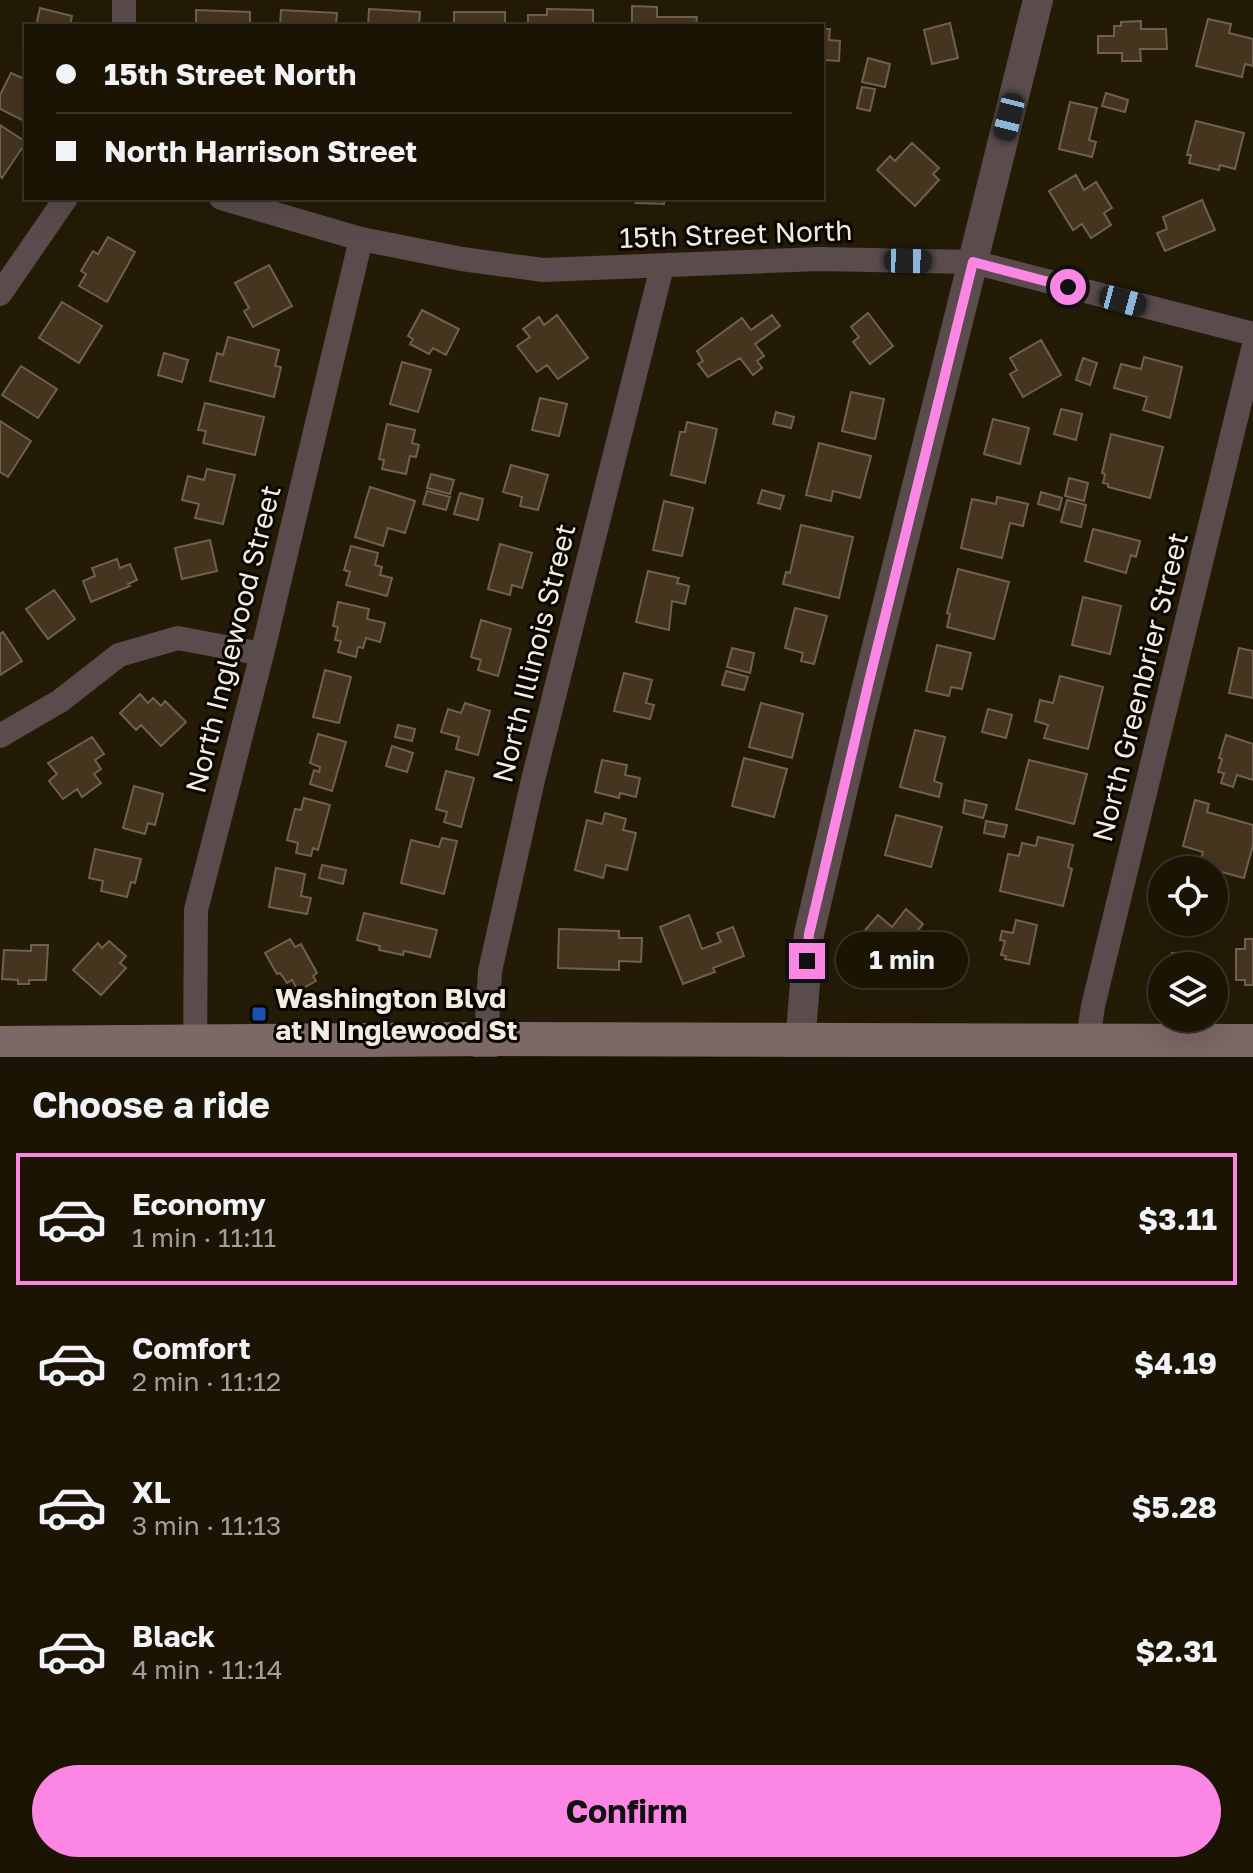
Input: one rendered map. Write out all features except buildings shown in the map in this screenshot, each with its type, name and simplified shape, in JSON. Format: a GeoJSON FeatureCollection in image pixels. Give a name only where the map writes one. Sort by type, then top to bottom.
{"type":"FeatureCollection","features":[{"type":"Feature","properties":{"kind":"main road"},"geometry":{"type":"LineString","coordinates":[[0,1043],[195,1050],[799,1048],[1088,1040],[1253,1041]]}},
{"type":"Feature","properties":{"kind":"street"},"geometry":{"type":"LineString","coordinates":[[124,0],[124,24]]}},
{"type":"Feature","properties":{"kind":"street"},"geometry":{"type":"LineString","coordinates":[[799,1048],[809,934],[861,711],[1038,0]]}},
{"type":"Feature","properties":{"kind":"street"},"geometry":{"type":"LineString","coordinates":[[0,294],[65,200]]}},
{"type":"Feature","properties":{"kind":"street","name":"15th Street North"},"geometry":{"type":"LineString","coordinates":[[228,200],[361,239],[462,259],[543,270],[819,259],[973,262],[1253,334]]}},
{"type":"Feature","properties":{"kind":"street","name":"North Inglewood Street"},"geometry":{"type":"LineString","coordinates":[[195,1050],[196,910],[262,654],[361,239]]}},
{"type":"Feature","properties":{"kind":"street","name":"North Illinois Street"},"geometry":{"type":"LineString","coordinates":[[485,1048],[490,971],[530,795],[662,267]]}},
{"type":"Feature","properties":{"kind":"street","name":"North Greenbrier Street"},"geometry":{"type":"LineString","coordinates":[[1088,1040],[1093,1006],[1253,349]]}},
{"type":"Feature","properties":{"kind":"street"},"geometry":{"type":"LineString","coordinates":[[0,736],[60,701],[119,655],[178,638],[262,654]]}},
{"type":"Feature","properties":{"kind":"place","name":"Washington Blvd at N Inglewood St"},"geometry":{"type":"Point","coordinates":[259,1014]}},
{"type":"Feature","properties":{"kind":"route"},"geometry":{"type":"LineString","coordinates":[[807,961],[809,934],[861,711],[973,262],[1068,287]]}}]}
